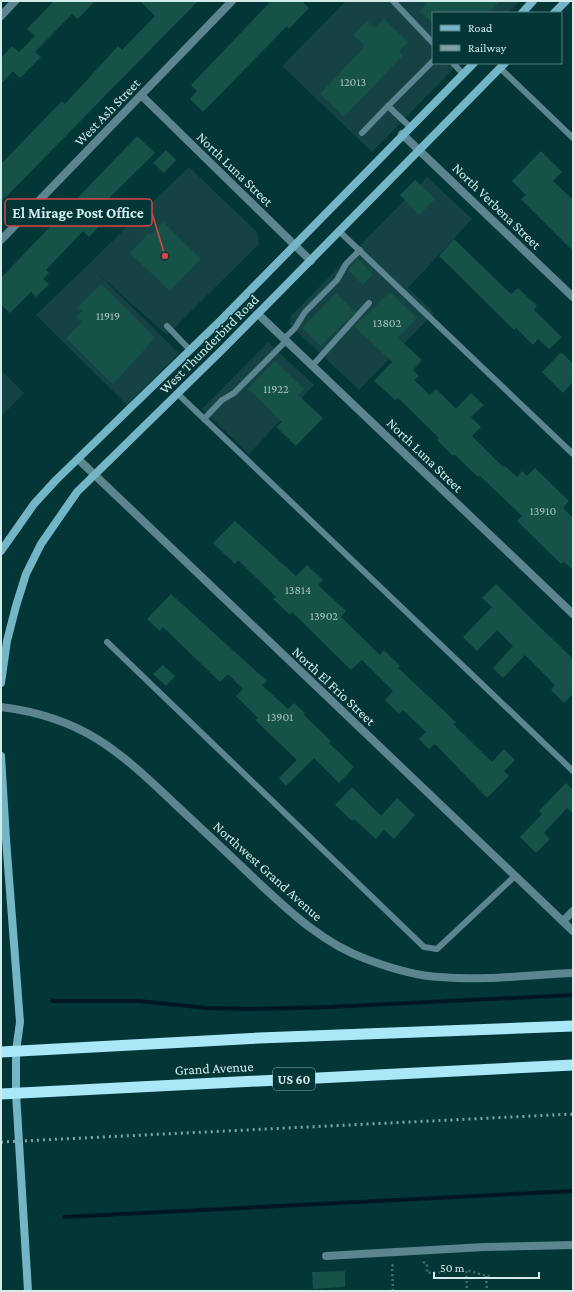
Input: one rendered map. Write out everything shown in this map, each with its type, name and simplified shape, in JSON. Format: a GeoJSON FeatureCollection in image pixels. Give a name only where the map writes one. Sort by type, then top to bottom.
{"type":"FeatureCollection","features":[{"type":"Feature","properties":{"kind":"highway","name":"Grand Avenue"},"geometry":{"type":"LineString","coordinates":[[1,1052],[259,1038],[573,1026]]}},
{"type":"Feature","properties":{"kind":"highway","name":"Grand Avenue"},"geometry":{"type":"LineString","coordinates":[[1,1094],[573,1065]]}},
{"type":"Feature","properties":{"kind":"main road"},"geometry":{"type":"LineString","coordinates":[[523,12],[533,1]]}},
{"type":"Feature","properties":{"kind":"main road"},"geometry":{"type":"LineString","coordinates":[[555,12],[566,1]]}},
{"type":"Feature","properties":{"kind":"main road","name":"West Thunderbird Road"},"geometry":{"type":"LineString","coordinates":[[1,551],[34,504],[190,350],[402,134],[410,128],[473,64]]}},
{"type":"Feature","properties":{"kind":"main road","name":"West Thunderbird Road"},"geometry":{"type":"LineString","coordinates":[[1,683],[12,620],[26,574],[41,544],[77,492],[178,394],[340,232],[502,66]]}},
{"type":"Feature","properties":{"kind":"main road"},"geometry":{"type":"LineString","coordinates":[[1,756],[20,1022],[16,1051],[16,1093],[28,1291]]}},
{"type":"Feature","properties":{"kind":"street"},"geometry":{"type":"LineString","coordinates":[[1,16],[15,1]]}},
{"type":"Feature","properties":{"kind":"street","name":"West Ash Street"},"geometry":{"type":"LineString","coordinates":[[1,240],[232,1]]}},
{"type":"Feature","properties":{"kind":"street","name":"North Luna Street"},"geometry":{"type":"LineString","coordinates":[[141,95],[311,261]]}},
{"type":"Feature","properties":{"kind":"street","name":"North Verbena Street"},"geometry":{"type":"LineString","coordinates":[[402,134],[573,297]]}},
{"type":"Feature","properties":{"kind":"street","name":"North Luna Street"},"geometry":{"type":"LineString","coordinates":[[258,314],[573,614]]}},
{"type":"Feature","properties":{"kind":"street","name":"North El Frio Street"},"geometry":{"type":"LineString","coordinates":[[78,459],[573,931]]}},
{"type":"Feature","properties":{"kind":"street","name":"Northwest Grand Avenue"},"geometry":{"type":"LineString","coordinates":[[1,707],[27,710],[51,717],[87,732],[105,743],[135,766],[295,916],[326,938],[365,959],[415,974],[439,977],[472,978],[573,973]]}},
{"type":"Feature","properties":{"kind":"street"},"geometry":{"type":"LineString","coordinates":[[563,921],[573,911]]}},
{"type":"Feature","properties":{"kind":"street"},"geometry":{"type":"LineString","coordinates":[[326,1256],[484,1247],[573,1245]]}},
{"type":"Feature","properties":{"kind":"lane"},"geometry":{"type":"LineString","coordinates":[[393,1],[432,41]]}},
{"type":"Feature","properties":{"kind":"lane"},"geometry":{"type":"LineString","coordinates":[[362,133],[432,62]]}},
{"type":"Feature","properties":{"kind":"lane"},"geometry":{"type":"LineString","coordinates":[[454,64],[463,74]]}},
{"type":"Feature","properties":{"kind":"lane"},"geometry":{"type":"LineString","coordinates":[[502,66],[573,138]]}},
{"type":"Feature","properties":{"kind":"lane"},"geometry":{"type":"LineString","coordinates":[[388,106],[410,128]]}},
{"type":"Feature","properties":{"kind":"lane"},"geometry":{"type":"LineString","coordinates":[[340,232],[573,454]]}},
{"type":"Feature","properties":{"kind":"lane"},"geometry":{"type":"LineString","coordinates":[[204,418],[222,400],[234,393],[285,340],[305,312],[336,280],[346,264],[360,250]]}},
{"type":"Feature","properties":{"kind":"lane"},"geometry":{"type":"LineString","coordinates":[[312,366],[369,303]]}},
{"type":"Feature","properties":{"kind":"lane"},"geometry":{"type":"LineString","coordinates":[[167,326],[190,350]]}},
{"type":"Feature","properties":{"kind":"lane"},"geometry":{"type":"LineString","coordinates":[[178,394],[573,771]]}},
{"type":"Feature","properties":{"kind":"lane"},"geometry":{"type":"LineString","coordinates":[[107,642],[424,947],[437,949],[515,876]]}},
{"type":"Feature","properties":{"kind":"path"},"geometry":{"type":"LineString","coordinates":[[393,1291],[392,1266],[394,1264],[401,1263]]}},
{"type":"Feature","properties":{"kind":"path"},"geometry":{"type":"LineString","coordinates":[[416,1263],[426,1263],[427,1273],[466,1271],[490,1276]]}},
{"type":"Feature","properties":{"kind":"path"},"geometry":{"type":"LineString","coordinates":[[466,1271],[468,1291]]}},
{"type":"Feature","properties":{"kind":"path"},"geometry":{"type":"LineString","coordinates":[[486,1276],[487,1291]]}},
{"type":"Feature","properties":{"kind":"shaded area"},"geometry":{"type":"Polygon","coordinates":[[[346,1],[520,1],[509,12],[432,12],[432,64],[458,64],[372,152],[282,66],[346,1]]]}},
{"type":"Feature","properties":{"kind":"shaded area"},"geometry":{"type":"Polygon","coordinates":[[[189,167],[258,233],[259,244],[167,335],[97,273],[179,353],[127,405],[36,315],[189,167]]]}},
{"type":"Feature","properties":{"kind":"shaded area"},"geometry":{"type":"Polygon","coordinates":[[[427,177],[472,219],[408,288],[434,313],[359,390],[290,325],[291,316],[427,177]]]}},
{"type":"Feature","properties":{"kind":"shaded area"},"geometry":{"type":"Polygon","coordinates":[[[268,342],[314,385],[249,454],[202,409],[268,342]]]}},
{"type":"Feature","properties":{"kind":"shaded area"},"geometry":{"type":"Polygon","coordinates":[[[1,370],[24,393],[1,417],[1,370]]]}},
{"type":"Feature","properties":{"kind":"building"},"geometry":{"type":"Polygon","coordinates":[[[54,1],[95,1],[78,19],[72,14],[35,52],[41,57],[20,78],[13,71],[1,84],[1,58],[12,46],[19,52],[35,36],[27,29],[54,1]]]}},
{"type":"Feature","properties":{"kind":"building"},"geometry":{"type":"Polygon","coordinates":[[[140,1],[198,1],[1,202],[1,164],[62,101],[65,104],[118,46],[122,50],[155,16],[140,1]]]}},
{"type":"Feature","properties":{"kind":"building"},"geometry":{"type":"Polygon","coordinates":[[[271,1],[302,1],[309,8],[289,29],[287,26],[203,112],[190,99],[197,91],[191,85],[271,1]]]}},
{"type":"Feature","properties":{"kind":"building"},"geometry":{"type":"Polygon","coordinates":[[[429,1],[500,1],[490,12],[432,12],[432,22],[422,13],[418,13],[429,1]]]}},
{"type":"Feature","properties":{"kind":"building"},"geometry":{"type":"Polygon","coordinates":[[[384,19],[408,42],[399,51],[403,55],[344,117],[320,94],[365,46],[353,35],[367,21],[374,28],[384,19]]]}},
{"type":"Feature","properties":{"kind":"building"},"geometry":{"type":"Polygon","coordinates":[[[137,136],[155,153],[100,207],[109,216],[89,237],[83,231],[46,270],[49,273],[43,279],[49,284],[36,297],[31,292],[10,313],[1,305],[1,278],[137,136]]]}},
{"type":"Feature","properties":{"kind":"building"},"geometry":{"type":"Polygon","coordinates":[[[166,150],[176,160],[164,173],[153,163],[166,150]]]}},
{"type":"Feature","properties":{"kind":"building"},"geometry":{"type":"Polygon","coordinates":[[[541,151],[562,172],[553,181],[573,200],[573,251],[521,199],[526,195],[512,181],[541,151]]]}},
{"type":"Feature","properties":{"kind":"building"},"geometry":{"type":"Polygon","coordinates":[[[415,180],[435,199],[419,215],[400,195],[415,180]]]}},
{"type":"Feature","properties":{"kind":"building"},"geometry":{"type":"Polygon","coordinates":[[[163,222],[201,259],[170,291],[130,253],[149,233],[150,235],[163,222]]]}},
{"type":"Feature","properties":{"kind":"building"},"geometry":{"type":"Polygon","coordinates":[[[454,239],[511,294],[518,288],[537,306],[534,310],[562,337],[549,349],[538,339],[533,345],[516,328],[514,330],[439,256],[454,239]]]}},
{"type":"Feature","properties":{"kind":"building"},"geometry":{"type":"Polygon","coordinates":[[[358,259],[373,274],[363,285],[348,270],[358,259]]]}},
{"type":"Feature","properties":{"kind":"building"},"geometry":{"type":"Polygon","coordinates":[[[101,284],[155,338],[113,384],[66,338],[82,322],[76,317],[82,311],[78,307],[101,284]]]}},
{"type":"Feature","properties":{"kind":"building"},"geometry":{"type":"Polygon","coordinates":[[[390,292],[417,318],[398,338],[422,360],[413,370],[419,376],[414,380],[430,395],[436,389],[456,409],[471,393],[484,405],[471,417],[481,427],[472,436],[503,467],[505,466],[517,477],[522,471],[527,476],[535,468],[569,501],[563,508],[573,518],[573,570],[564,562],[561,564],[517,521],[522,516],[480,476],[478,477],[454,454],[453,456],[437,440],[439,438],[398,398],[395,400],[374,381],[392,362],[354,326],[390,292]]]}},
{"type":"Feature","properties":{"kind":"building"},"geometry":{"type":"Polygon","coordinates":[[[336,293],[355,312],[321,346],[302,328],[336,293]]]}},
{"type":"Feature","properties":{"kind":"building"},"geometry":{"type":"Polygon","coordinates":[[[561,352],[573,364],[573,382],[563,393],[542,372],[561,352]]]}},
{"type":"Feature","properties":{"kind":"building"},"geometry":{"type":"Polygon","coordinates":[[[275,361],[304,389],[298,395],[323,418],[296,446],[276,427],[282,422],[248,389],[275,361]]]}},
{"type":"Feature","properties":{"kind":"building"},"geometry":{"type":"Polygon","coordinates":[[[235,521],[296,576],[307,565],[323,580],[318,585],[346,611],[341,617],[380,655],[384,650],[400,666],[398,668],[456,722],[453,724],[492,762],[504,749],[515,760],[504,771],[509,776],[487,798],[435,744],[429,749],[419,739],[426,732],[403,710],[399,714],[385,700],[393,691],[362,660],[351,670],[292,612],[290,615],[273,599],[276,597],[238,560],[235,564],[213,543],[235,521]]]}},
{"type":"Feature","properties":{"kind":"building"},"geometry":{"type":"Polygon","coordinates":[[[496,584],[573,659],[573,694],[564,703],[551,690],[555,685],[525,655],[503,678],[493,668],[513,646],[497,630],[477,651],[463,637],[492,607],[482,598],[496,584]]]}},
{"type":"Feature","properties":{"kind":"building"},"geometry":{"type":"Polygon","coordinates":[[[171,594],[267,681],[262,685],[288,709],[294,703],[305,713],[304,715],[331,741],[329,743],[354,767],[339,783],[314,758],[286,786],[279,778],[297,760],[255,720],[258,718],[236,696],[243,689],[228,674],[220,682],[163,627],[160,631],[147,619],[171,594]]]}},
{"type":"Feature","properties":{"kind":"building"},"geometry":{"type":"Polygon","coordinates":[[[163,665],[175,676],[166,686],[153,674],[163,665]]]}},
{"type":"Feature","properties":{"kind":"building"},"geometry":{"type":"Polygon","coordinates":[[[566,783],[573,790],[573,814],[567,808],[544,833],[550,839],[536,853],[520,837],[542,814],[539,811],[566,783]]]}},
{"type":"Feature","properties":{"kind":"building"},"geometry":{"type":"Polygon","coordinates":[[[352,787],[381,816],[397,798],[415,815],[394,839],[384,830],[376,839],[354,819],[352,821],[335,805],[352,787]]]}},
{"type":"Feature","properties":{"kind":"building"},"geometry":{"type":"Polygon","coordinates":[[[345,1271],[345,1287],[313,1289],[312,1272],[345,1271]]]}},
{"type":"Feature","properties":{"kind":"waterway"},"geometry":{"type":"LineString","coordinates":[[52,1001],[138,1001],[208,1008],[253,1009],[329,1007],[573,995]]}},
{"type":"Feature","properties":{"kind":"waterway"},"geometry":{"type":"LineString","coordinates":[[64,1217],[573,1191]]}},
{"type":"Feature","properties":{"kind":"railway"},"geometry":{"type":"LineString","coordinates":[[1,1142],[573,1114]]}},
{"type":"Feature","properties":{"kind":"place","name":"El Mirage Post Office"},"geometry":{"type":"Point","coordinates":[165,256]}}]}
